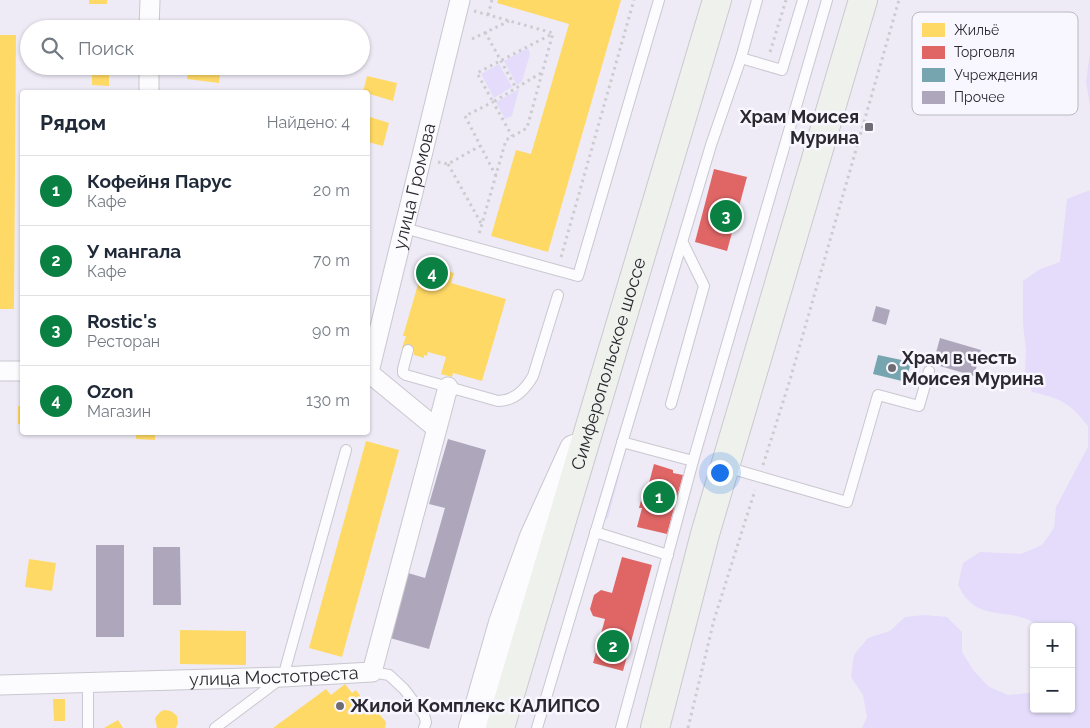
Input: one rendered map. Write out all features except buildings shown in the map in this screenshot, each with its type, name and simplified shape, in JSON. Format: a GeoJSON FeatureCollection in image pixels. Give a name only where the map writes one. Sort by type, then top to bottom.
{"type":"FeatureCollection","features":[{"type":"Feature","properties":{"kind":"main road","name":"Симферопольское шоссе"},"geometry":{"type":"LineString","coordinates":[[500,728],[717,0]]}},
{"type":"Feature","properties":{"kind":"main road"},"geometry":{"type":"LineString","coordinates":[[656,725],[705,534],[863,0]]}},
{"type":"Feature","properties":{"kind":"main road"},"geometry":{"type":"LineString","coordinates":[[473,728],[503,623],[534,537],[597,400]]}},
{"type":"Feature","properties":{"kind":"street"},"geometry":{"type":"LineString","coordinates":[[150,0],[150,20]]}},
{"type":"Feature","properties":{"kind":"street","name":"улица Громова"},"geometry":{"type":"LineString","coordinates":[[370,364],[459,3]]}},
{"type":"Feature","properties":{"kind":"street"},"geometry":{"type":"LineString","coordinates":[[149,75],[149,90]]}},
{"type":"Feature","properties":{"kind":"street"},"geometry":{"type":"LineString","coordinates":[[0,371],[20,371]]}},
{"type":"Feature","properties":{"kind":"street"},"geometry":{"type":"LineString","coordinates":[[370,374],[436,428]]}},
{"type":"Feature","properties":{"kind":"street","name":"улица Мостотреста"},"geometry":{"type":"LineString","coordinates":[[0,685],[88,684],[372,672],[448,387]]}},
{"type":"Feature","properties":{"kind":"lane"},"geometry":{"type":"LineString","coordinates":[[404,228],[578,276],[659,0]]}},
{"type":"Feature","properties":{"kind":"lane"},"geometry":{"type":"LineString","coordinates":[[537,728],[711,145],[741,58],[757,0]]}},
{"type":"Feature","properties":{"kind":"lane"},"geometry":{"type":"LineString","coordinates":[[741,58],[782,70],[803,0]]}},
{"type":"Feature","properties":{"kind":"lane"},"geometry":{"type":"LineString","coordinates":[[622,728],[693,461],[827,0]]}},
{"type":"Feature","properties":{"kind":"lane"},"geometry":{"type":"LineString","coordinates":[[670,404],[704,286],[683,244]]}},
{"type":"Feature","properties":{"kind":"lane"},"geometry":{"type":"LineString","coordinates":[[408,350],[403,369],[403,373],[406,375],[498,401],[507,401],[514,398],[526,386],[532,376],[558,295]]}},
{"type":"Feature","properties":{"kind":"lane"},"geometry":{"type":"LineString","coordinates":[[725,467],[847,502],[878,395],[919,406],[929,371]]}},
{"type":"Feature","properties":{"kind":"lane"},"geometry":{"type":"LineString","coordinates":[[622,442],[693,461]]}},
{"type":"Feature","properties":{"kind":"lane"},"geometry":{"type":"LineString","coordinates":[[215,728],[283,677],[346,450]]}},
{"type":"Feature","properties":{"kind":"lane"},"geometry":{"type":"LineString","coordinates":[[595,532],[668,555]]}},
{"type":"Feature","properties":{"kind":"lane"},"geometry":{"type":"LineString","coordinates":[[372,672],[389,675],[404,688],[424,714],[426,722],[424,728]]}},
{"type":"Feature","properties":{"kind":"lane"},"geometry":{"type":"LineString","coordinates":[[88,684],[88,728]]}},
{"type":"Feature","properties":{"kind":"path"},"geometry":{"type":"LineString","coordinates":[[488,14],[492,0]]}},
{"type":"Feature","properties":{"kind":"path"},"geometry":{"type":"LineString","coordinates":[[557,270],[634,0]]}},
{"type":"Feature","properties":{"kind":"path"},"geometry":{"type":"LineString","coordinates":[[766,66],[786,0]]}},
{"type":"Feature","properties":{"kind":"path"},"geometry":{"type":"LineString","coordinates":[[688,728],[714,620],[789,384],[899,0]]}},
{"type":"Feature","properties":{"kind":"path"},"geometry":{"type":"LineString","coordinates":[[459,3],[488,14],[553,33]]}},
{"type":"Feature","properties":{"kind":"path"},"geometry":{"type":"LineString","coordinates":[[472,38],[510,21]]}},
{"type":"Feature","properties":{"kind":"path"},"geometry":{"type":"LineString","coordinates":[[485,32],[516,88]]}},
{"type":"Feature","properties":{"kind":"path"},"geometry":{"type":"LineString","coordinates":[[512,136],[477,73],[553,33]]}},
{"type":"Feature","properties":{"kind":"path"},"geometry":{"type":"LineString","coordinates":[[479,234],[506,140],[527,128],[553,33]]}},
{"type":"Feature","properties":{"kind":"path"},"geometry":{"type":"LineString","coordinates":[[496,176],[465,116],[493,102],[542,72]]}},
{"type":"Feature","properties":{"kind":"path"},"geometry":{"type":"LineString","coordinates":[[421,158],[448,164],[480,146]]}},
{"type":"Feature","properties":{"kind":"path"},"geometry":{"type":"LineString","coordinates":[[448,164],[482,225]]}},
{"type":"Feature","properties":{"kind":"shaded area"},"geometry":{"type":"Polygon","coordinates":[[[528,48],[530,54],[522,81],[517,85],[504,61],[528,48]]]}},
{"type":"Feature","properties":{"kind":"shaded area"},"geometry":{"type":"Polygon","coordinates":[[[1090,53],[1090,105],[1086,82],[1090,53]]]}},
{"type":"Feature","properties":{"kind":"shaded area"},"geometry":{"type":"Polygon","coordinates":[[[499,64],[512,87],[494,98],[481,74],[499,64]]]}},
{"type":"Feature","properties":{"kind":"shaded area"},"geometry":{"type":"Polygon","coordinates":[[[519,89],[512,116],[505,119],[496,102],[519,89]]]}},
{"type":"Feature","properties":{"kind":"shaded area"},"geometry":{"type":"Polygon","coordinates":[[[1090,190],[1090,728],[862,728],[867,717],[863,695],[851,677],[854,655],[868,638],[890,631],[905,617],[925,615],[947,617],[962,632],[962,652],[973,670],[989,687],[1008,695],[1030,692],[1030,713],[1075,713],[1075,623],[1033,623],[1013,615],[994,613],[976,607],[967,599],[958,585],[963,563],[980,552],[1021,554],[1042,545],[1054,528],[1056,507],[1088,447],[1088,426],[1076,412],[1064,403],[1057,399],[1032,392],[1025,372],[1026,349],[1023,324],[1023,281],[1040,269],[1060,262],[1067,199],[1090,190]]]}},
{"type":"Feature","properties":{"kind":"shaded area"},"geometry":{"type":"Polygon","coordinates":[[[619,471],[608,518],[606,519],[604,517],[619,471]]]}},
{"type":"Feature","properties":{"kind":"place","name":"Храм Моисея Мурина"},"geometry":{"type":"Point","coordinates":[869,127]}},
{"type":"Feature","properties":{"kind":"place","name":"Rostic's"},"geometry":{"type":"Point","coordinates":[726,216]}},
{"type":"Feature","properties":{"kind":"place","name":"Ozon"},"geometry":{"type":"Point","coordinates":[432,273]}},
{"type":"Feature","properties":{"kind":"place","name":"Храм в честь Моисея Мурина"},"geometry":{"type":"Point","coordinates":[892,368]}},
{"type":"Feature","properties":{"kind":"place","name":"Кофейня Парус"},"geometry":{"type":"Point","coordinates":[659,497]}},
{"type":"Feature","properties":{"kind":"place","name":"У мангала"},"geometry":{"type":"Point","coordinates":[613,646]}},
{"type":"Feature","properties":{"kind":"place","name":"Жилой Комплекс КАЛИПСО"},"geometry":{"type":"Point","coordinates":[340,706]}}]}
